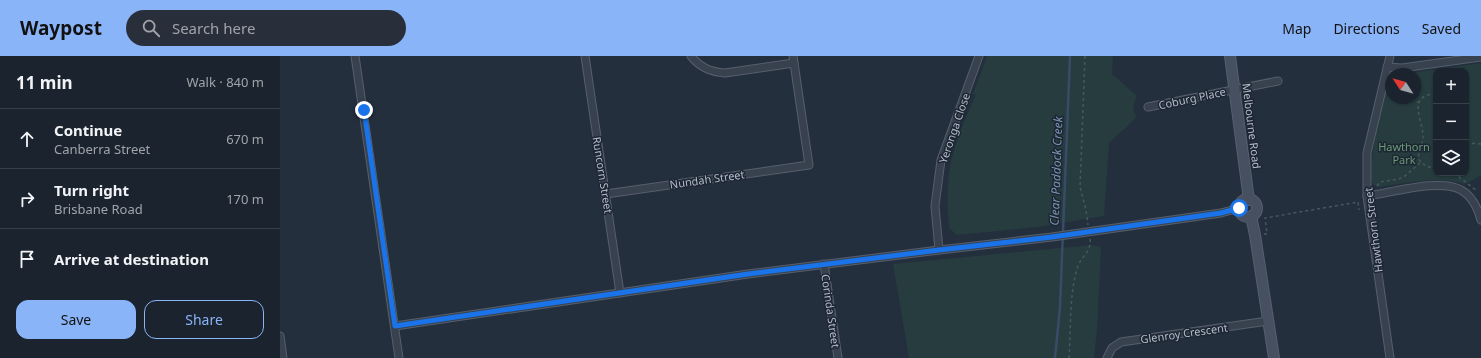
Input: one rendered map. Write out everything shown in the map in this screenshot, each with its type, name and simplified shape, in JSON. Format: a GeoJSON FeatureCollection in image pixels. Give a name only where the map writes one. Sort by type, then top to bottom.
{"type":"FeatureCollection","features":[{"type":"Feature","properties":{"kind":"street"},"geometry":{"type":"LineString","coordinates":[[356,56],[395,326],[398,358]]}},
{"type":"Feature","properties":{"kind":"street","name":"Runcorn Street"},"geometry":{"type":"LineString","coordinates":[[585,56],[620,293]]}},
{"type":"Feature","properties":{"kind":"street"},"geometry":{"type":"LineString","coordinates":[[691,56],[700,66],[708,70],[726,73],[794,59]]}},
{"type":"Feature","properties":{"kind":"street","name":"Yeronga Close"},"geometry":{"type":"LineString","coordinates":[[939,250],[935,206],[941,160],[980,56]]}},
{"type":"Feature","properties":{"kind":"street","name":"Melbourne Road"},"geometry":{"type":"LineString","coordinates":[[1230,56],[1249,200]]}},
{"type":"Feature","properties":{"kind":"street","name":"Hawthorn Street"},"geometry":{"type":"LineString","coordinates":[[1390,56],[1367,153],[1367,196],[1390,358]]}},
{"type":"Feature","properties":{"kind":"street"},"geometry":{"type":"LineString","coordinates":[[1387,67],[1402,68],[1481,57]]}},
{"type":"Feature","properties":{"kind":"street","name":"Nundah Street"},"geometry":{"type":"LineString","coordinates":[[606,194],[809,165],[794,59]]}},
{"type":"Feature","properties":{"kind":"street","name":"Coburg Place"},"geometry":{"type":"LineString","coordinates":[[1148,107],[1235,89],[1278,82]]}},
{"type":"Feature","properties":{"kind":"street"},"geometry":{"type":"LineString","coordinates":[[1367,196],[1445,184],[1461,190],[1472,198],[1481,220]]}},
{"type":"Feature","properties":{"kind":"street"},"geometry":{"type":"LineString","coordinates":[[395,326],[748,274],[1077,234],[1221,213],[1239,208],[1242,202],[1249,200],[1256,206],[1256,212],[1251,216],[1245,216],[1242,215],[1239,208]]}},
{"type":"Feature","properties":{"kind":"street"},"geometry":{"type":"LineString","coordinates":[[1251,216],[1274,358]]}},
{"type":"Feature","properties":{"kind":"street","name":"Corinda Street"},"geometry":{"type":"LineString","coordinates":[[824,264],[838,358]]}},
{"type":"Feature","properties":{"kind":"street","name":"Glenroy Crescent"},"geometry":{"type":"LineString","coordinates":[[1107,358],[1112,348],[1121,342],[1268,321]]}},
{"type":"Feature","properties":{"kind":"street"},"geometry":{"type":"LineString","coordinates":[[280,336],[283,358]]}},
{"type":"Feature","properties":{"kind":"path"},"geometry":{"type":"LineString","coordinates":[[1085,56],[1080,187],[1086,210],[1087,222]]}},
{"type":"Feature","properties":{"kind":"path"},"geometry":{"type":"LineString","coordinates":[[1421,100],[1424,97],[1433,95]]}},
{"type":"Feature","properties":{"kind":"path"},"geometry":{"type":"LineString","coordinates":[[1418,104],[1417,110],[1423,132],[1422,144],[1418,156],[1421,162],[1428,167],[1433,167]]}},
{"type":"Feature","properties":{"kind":"path"},"geometry":{"type":"LineString","coordinates":[[1469,143],[1481,144]]}},
{"type":"Feature","properties":{"kind":"path"},"geometry":{"type":"LineString","coordinates":[[1377,186],[1380,182],[1405,176],[1421,162]]}},
{"type":"Feature","properties":{"kind":"path"},"geometry":{"type":"LineString","coordinates":[[1458,176],[1477,192]]}},
{"type":"Feature","properties":{"kind":"path"},"geometry":{"type":"LineString","coordinates":[[1255,235],[1267,234],[1265,218],[1358,202],[1359,210]]}},
{"type":"Feature","properties":{"kind":"path"},"geometry":{"type":"LineString","coordinates":[[1069,358],[1072,290],[1080,260],[1090,248],[1091,241]]}},
{"type":"Feature","properties":{"kind":"green space"},"geometry":{"type":"Polygon","coordinates":[[[987,56],[1113,56],[1112,74],[1137,96],[1133,107],[1136,118],[1109,143],[1104,216],[1037,227],[957,235],[949,228],[948,189],[951,160],[961,130],[976,94],[973,94],[987,56]]]}},
{"type":"Feature","properties":{"kind":"green space","name":"Hawthorn Park"},"geometry":{"type":"Polygon","coordinates":[[[1481,63],[1481,175],[1465,184],[1433,180],[1379,187],[1374,185],[1372,178],[1372,165],[1376,132],[1385,95],[1385,104],[1421,104],[1421,71],[1433,70],[1433,176],[1469,176],[1469,68],[1446,68],[1481,63]]]}},
{"type":"Feature","properties":{"kind":"green space"},"geometry":{"type":"Polygon","coordinates":[[[1091,245],[1101,247],[1097,330],[1094,358],[909,358],[893,264],[1091,245]]]}},
{"type":"Feature","properties":{"kind":"waterway","name":"Clear Paddock Creek"},"geometry":{"type":"LineString","coordinates":[[1055,358],[1060,307],[1070,56]]}},
{"type":"Feature","properties":{"kind":"route"},"geometry":{"type":"LineString","coordinates":[[364,110],[395,326],[748,274],[1052,237],[1221,213],[1239,208]]}}]}
